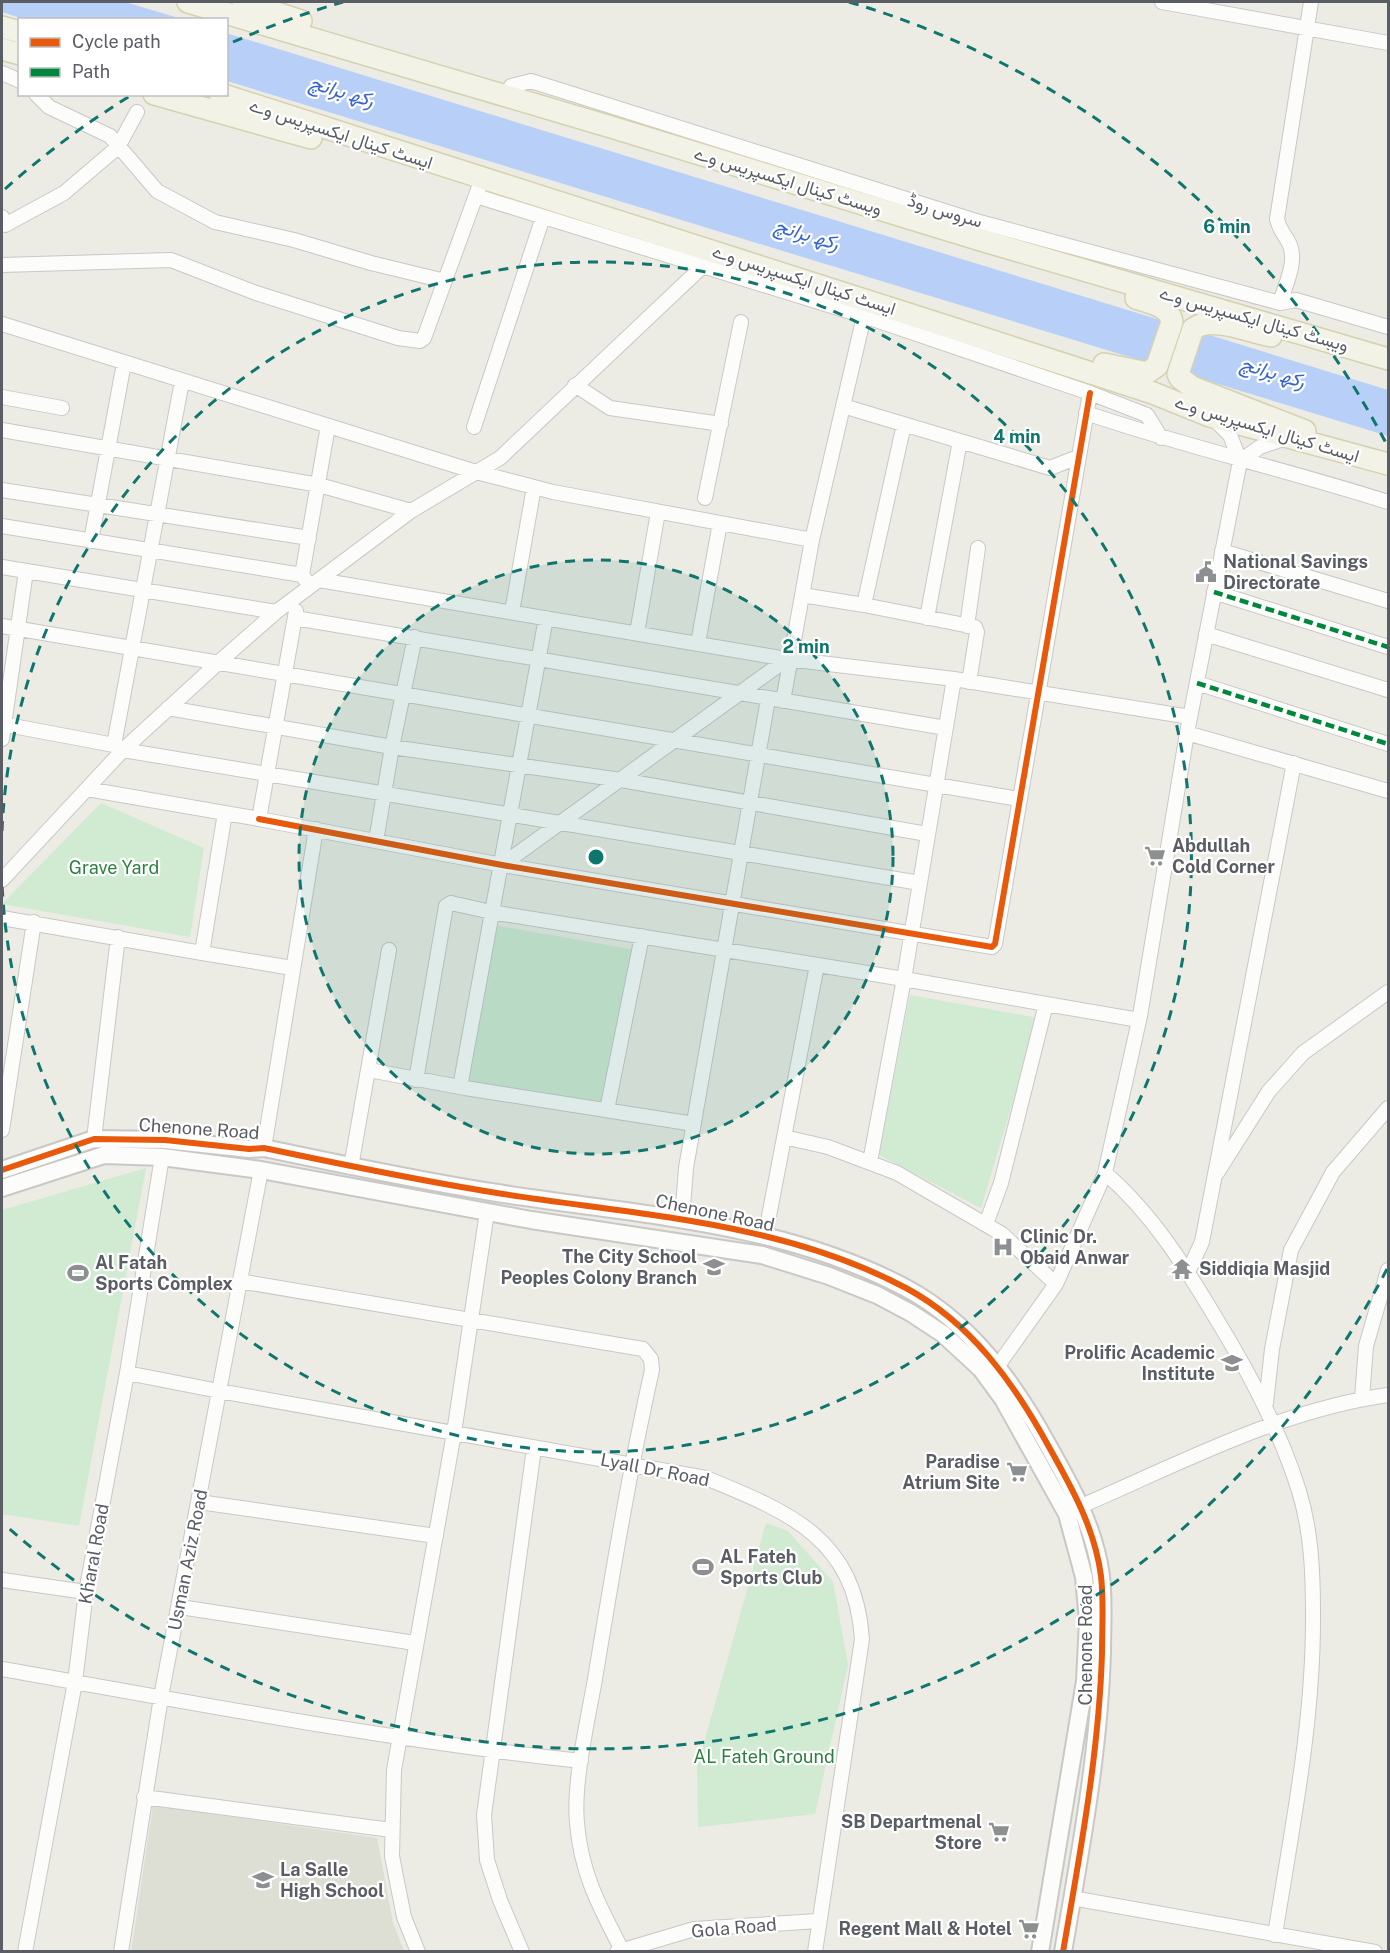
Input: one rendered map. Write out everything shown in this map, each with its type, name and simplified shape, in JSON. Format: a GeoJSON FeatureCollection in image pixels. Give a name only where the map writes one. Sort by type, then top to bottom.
{"type":"FeatureCollection","features":[{"type":"Feature","properties":{"kind":"main road","name":"ویسٹ کینال ایکسپریس وے"},"geometry":{"type":"LineString","coordinates":[[188,2],[1389,361]]}},
{"type":"Feature","properties":{"kind":"main road"},"geometry":{"type":"LineString","coordinates":[[243,2],[511,86],[611,127]]}},
{"type":"Feature","properties":{"kind":"main road"},"geometry":{"type":"LineString","coordinates":[[2,27],[18,31]]}},
{"type":"Feature","properties":{"kind":"main road"},"geometry":{"type":"LineString","coordinates":[[2,49],[18,53]]}},
{"type":"Feature","properties":{"kind":"main road"},"geometry":{"type":"LineString","coordinates":[[161,96],[478,188]]}},
{"type":"Feature","properties":{"kind":"main road","name":"ایسٹ کینال ایکسپریس وے"},"geometry":{"type":"LineString","coordinates":[[225,96],[478,188],[952,328],[1153,393],[1210,416],[1389,464]]}},
{"type":"Feature","properties":{"kind":"main road"},"geometry":{"type":"LineString","coordinates":[[952,328],[1139,373],[1146,373],[1157,366],[1172,322],[1171,316],[1164,308],[984,241]]}},
{"type":"Feature","properties":{"kind":"main road"},"geometry":{"type":"LineString","coordinates":[[1389,361],[1211,323],[1193,329],[1178,374],[1192,387],[1389,464]]}},
{"type":"Feature","properties":{"kind":"street"},"geometry":{"type":"LineString","coordinates":[[1162,2],[1307,26],[1389,43]]}},
{"type":"Feature","properties":{"kind":"street"},"geometry":{"type":"LineString","coordinates":[[1280,303],[1293,259],[1289,242],[1281,234],[1277,219],[1311,2]]}},
{"type":"Feature","properties":{"kind":"street"},"geometry":{"type":"LineString","coordinates":[[2,73],[18,80]]}},
{"type":"Feature","properties":{"kind":"street","name":"سروس روڈ"},"geometry":{"type":"LineString","coordinates":[[511,86],[531,81],[976,221],[1280,303],[1296,300],[1389,327]]}},
{"type":"Feature","properties":{"kind":"street"},"geometry":{"type":"LineString","coordinates":[[38,96],[49,106],[110,136],[157,191],[214,222],[294,240],[371,264],[445,281]]}},
{"type":"Feature","properties":{"kind":"street"},"geometry":{"type":"LineString","coordinates":[[2,217],[6,225],[64,193],[118,147],[137,112]]}},
{"type":"Feature","properties":{"kind":"street"},"geometry":{"type":"LineString","coordinates":[[2,265],[171,260],[255,293],[398,338],[415,341],[424,338],[478,188],[543,217],[864,316],[1090,393],[1147,415],[1161,438]]}},
{"type":"Feature","properties":{"kind":"street"},"geometry":{"type":"LineString","coordinates":[[474,427],[543,217]]}},
{"type":"Feature","properties":{"kind":"street"},"geometry":{"type":"LineString","coordinates":[[2,880],[87,789],[119,748],[168,708],[276,612],[411,511],[476,472],[513,446],[703,266]]}},
{"type":"Feature","properties":{"kind":"street"},"geometry":{"type":"LineString","coordinates":[[783,701],[812,540],[864,316]]}},
{"type":"Feature","properties":{"kind":"street"},"geometry":{"type":"LineString","coordinates":[[705,498],[741,322]]}},
{"type":"Feature","properties":{"kind":"street"},"geometry":{"type":"LineString","coordinates":[[2,324],[476,472],[534,487],[812,540]]}},
{"type":"Feature","properties":{"kind":"street"},"geometry":{"type":"LineString","coordinates":[[92,541],[124,363]]}},
{"type":"Feature","properties":{"kind":"street"},"geometry":{"type":"LineString","coordinates":[[119,748],[133,647],[182,381]]}},
{"type":"Feature","properties":{"kind":"street"},"geometry":{"type":"LineString","coordinates":[[575,385],[610,408],[721,424]]}},
{"type":"Feature","properties":{"kind":"street"},"geometry":{"type":"LineString","coordinates":[[87,789],[316,829],[502,865],[733,902],[988,947],[995,944],[1090,393]]}},
{"type":"Feature","properties":{"kind":"street"},"geometry":{"type":"LineString","coordinates":[[2,397],[62,408]]}},
{"type":"Feature","properties":{"kind":"street"},"geometry":{"type":"LineString","coordinates":[[843,406],[1050,468],[1078,457]]}},
{"type":"Feature","properties":{"kind":"street"},"geometry":{"type":"LineString","coordinates":[[1086,413],[1161,438],[1240,461],[1315,479],[1389,502]]}},
{"type":"Feature","properties":{"kind":"street"},"geometry":{"type":"LineString","coordinates":[[994,1372],[1056,1284],[1106,1173],[1140,1020],[1190,717],[1240,461],[1230,435],[1210,416]]}},
{"type":"Feature","properties":{"kind":"street"},"geometry":{"type":"LineString","coordinates":[[864,605],[904,424]]}},
{"type":"Feature","properties":{"kind":"street"},"geometry":{"type":"LineString","coordinates":[[302,574],[328,426]]}},
{"type":"Feature","properties":{"kind":"street"},"geometry":{"type":"LineString","coordinates":[[2,430],[319,485],[411,511]]}},
{"type":"Feature","properties":{"kind":"street"},"geometry":{"type":"LineString","coordinates":[[1240,461],[1260,447],[1286,438]]}},
{"type":"Feature","properties":{"kind":"street"},"geometry":{"type":"LineString","coordinates":[[927,618],[960,441]]}},
{"type":"Feature","properties":{"kind":"street"},"geometry":{"type":"LineString","coordinates":[[512,612],[534,487]]}},
{"type":"Feature","properties":{"kind":"street"},"geometry":{"type":"LineString","coordinates":[[2,490],[157,516],[309,537]]}},
{"type":"Feature","properties":{"kind":"street"},"geometry":{"type":"LineString","coordinates":[[637,633],[658,512]]}},
{"type":"Feature","properties":{"kind":"street"},"geometry":{"type":"LineString","coordinates":[[698,643],[720,523]]}},
{"type":"Feature","properties":{"kind":"street"},"geometry":{"type":"LineString","coordinates":[[2,526],[302,574],[315,583],[512,612],[789,659],[954,679],[1190,717]]}},
{"type":"Feature","properties":{"kind":"street"},"geometry":{"type":"LineString","coordinates":[[967,626],[978,548]]}},
{"type":"Feature","properties":{"kind":"street"},"geometry":{"type":"LineString","coordinates":[[1222,551],[1389,601]]}},
{"type":"Feature","properties":{"kind":"street"},"geometry":{"type":"LineString","coordinates":[[2,567],[276,612]]}},
{"type":"Feature","properties":{"kind":"street"},"geometry":{"type":"LineString","coordinates":[[2,740],[26,571]]}},
{"type":"Feature","properties":{"kind":"street"},"geometry":{"type":"LineString","coordinates":[[1214,592],[1389,647]]}},
{"type":"Feature","properties":{"kind":"street"},"geometry":{"type":"LineString","coordinates":[[802,595],[864,605],[977,629],[969,682]]}},
{"type":"Feature","properties":{"kind":"street"},"geometry":{"type":"LineString","coordinates":[[259,819],[274,724],[287,673],[297,597]]}},
{"type":"Feature","properties":{"kind":"street"},"geometry":{"type":"LineString","coordinates":[[295,618],[946,728]]}},
{"type":"Feature","properties":{"kind":"street"},"geometry":{"type":"LineString","coordinates":[[460,1087],[546,618]]}},
{"type":"Feature","properties":{"kind":"street"},"geometry":{"type":"LineString","coordinates":[[2,626],[1019,799]]}},
{"type":"Feature","properties":{"kind":"street"},"geometry":{"type":"LineString","coordinates":[[1206,634],[1389,690]]}},
{"type":"Feature","properties":{"kind":"street"},"geometry":{"type":"LineString","coordinates":[[376,841],[392,747],[415,637]]}},
{"type":"Feature","properties":{"kind":"street"},"geometry":{"type":"LineString","coordinates":[[502,865],[789,659]]}},
{"type":"Feature","properties":{"kind":"street"},"geometry":{"type":"LineString","coordinates":[[870,1162],[912,933],[954,679]]}},
{"type":"Feature","properties":{"kind":"street"},"geometry":{"type":"LineString","coordinates":[[1197,683],[1389,744]]}},
{"type":"Feature","properties":{"kind":"street"},"geometry":{"type":"LineString","coordinates":[[682,1219],[686,1168],[768,699]]}},
{"type":"Feature","properties":{"kind":"street"},"geometry":{"type":"LineString","coordinates":[[168,708],[274,724],[392,747],[621,780],[927,834]]}},
{"type":"Feature","properties":{"kind":"street"},"geometry":{"type":"LineString","coordinates":[[3,724],[267,776],[920,883]]}},
{"type":"Feature","properties":{"kind":"street"},"geometry":{"type":"LineString","coordinates":[[1187,734],[1389,791]]}},
{"type":"Feature","properties":{"kind":"street"},"geometry":{"type":"LineString","coordinates":[[1188,1272],[1202,1242],[1294,763]]}},
{"type":"Feature","properties":{"kind":"street"},"geometry":{"type":"LineString","coordinates":[[202,953],[225,813]]}},
{"type":"Feature","properties":{"kind":"street"},"geometry":{"type":"LineString","coordinates":[[264,1148],[316,829]]}},
{"type":"Feature","properties":{"kind":"street"},"geometry":{"type":"LineString","coordinates":[[417,1080],[446,906],[451,903],[491,912],[1140,1020]]}},
{"type":"Feature","properties":{"kind":"street"},"geometry":{"type":"LineString","coordinates":[[2,918],[292,968]]}},
{"type":"Feature","properties":{"kind":"street"},"geometry":{"type":"LineString","coordinates":[[2,1130],[34,922]]}},
{"type":"Feature","properties":{"kind":"street"},"geometry":{"type":"LineString","coordinates":[[607,1110],[642,936]]}},
{"type":"Feature","properties":{"kind":"street"},"geometry":{"type":"LineString","coordinates":[[94,1139],[118,937]]}},
{"type":"Feature","properties":{"kind":"street"},"geometry":{"type":"LineString","coordinates":[[351,1167],[389,950]]}},
{"type":"Feature","properties":{"kind":"street"},"geometry":{"type":"LineString","coordinates":[[765,1237],[817,965]]}},
{"type":"Feature","properties":{"kind":"street"},"geometry":{"type":"LineString","coordinates":[[1214,1178],[1269,1091],[1303,1053],[1364,1007],[1389,992]]}},
{"type":"Feature","properties":{"kind":"street"},"geometry":{"type":"LineString","coordinates":[[986,1224],[1001,1183],[1046,1004]]}},
{"type":"Feature","properties":{"kind":"street"},"geometry":{"type":"LineString","coordinates":[[369,1070],[417,1080],[694,1124]]}},
{"type":"Feature","properties":{"kind":"street"},"geometry":{"type":"LineString","coordinates":[[1266,1403],[1272,1348],[1291,1250],[1332,1172],[1389,1108]]}},
{"type":"Feature","properties":{"kind":"street"},"geometry":{"type":"LineString","coordinates":[[784,1137],[828,1147],[897,1173],[1002,1234],[1056,1284]]}},
{"type":"Feature","properties":{"kind":"street","name":"Chenone Road"},"geometry":{"type":"LineString","coordinates":[[2,1170],[94,1139],[165,1140],[249,1149],[264,1148],[351,1167],[491,1192],[682,1219],[765,1237],[825,1254],[907,1289],[938,1310],[979,1344],[1067,1514],[1084,1577],[1088,1621],[1084,1692],[1040,1952]]}},
{"type":"Feature","properties":{"kind":"street","name":"Chenone Road"},"geometry":{"type":"LineString","coordinates":[[2,1188],[104,1155],[162,1157],[261,1170],[634,1237],[741,1251],[829,1276],[911,1313],[943,1334],[994,1372],[1041,1433],[1081,1506],[1097,1552],[1101,1576],[1101,1704],[1063,1952]]}},
{"type":"Feature","properties":{"kind":"street","name":"Kharal Road"},"geometry":{"type":"LineString","coordinates":[[25,1952],[75,1682],[86,1592],[127,1372],[162,1157]]}},
{"type":"Feature","properties":{"kind":"street","name":"Usman Aziz Road"},"geometry":{"type":"LineString","coordinates":[[121,1952],[161,1697],[180,1607],[261,1170]]}},
{"type":"Feature","properties":{"kind":"street"},"geometry":{"type":"LineString","coordinates":[[1106,1173],[1136,1203],[1188,1272],[1266,1403],[1299,1491],[1309,1538],[1314,1661],[1310,1712],[1275,1935]]}},
{"type":"Feature","properties":{"kind":"street"},"geometry":{"type":"LineString","coordinates":[[418,1952],[404,1917],[392,1856],[394,1770],[454,1433],[487,1212]]}},
{"type":"Feature","properties":{"kind":"street"},"geometry":{"type":"LineString","coordinates":[[1362,1398],[1366,1346],[1389,1270]]}},
{"type":"Feature","properties":{"kind":"street"},"geometry":{"type":"LineString","coordinates":[[239,1281],[643,1349],[651,1359],[652,1370],[631,1464],[581,1761],[576,1820],[581,1857],[593,1896],[620,1951]]}},
{"type":"Feature","properties":{"kind":"street","name":"Lyall Dr Road"},"geometry":{"type":"LineString","coordinates":[[127,1372],[219,1391],[706,1478],[750,1496],[794,1520],[832,1551],[855,1591],[860,1612],[860,1664],[814,1952]]}},
{"type":"Feature","properties":{"kind":"street"},"geometry":{"type":"LineString","coordinates":[[1081,1506],[1272,1423],[1362,1398],[1389,1395]]}},
{"type":"Feature","properties":{"kind":"street"},"geometry":{"type":"LineString","coordinates":[[522,1952],[500,1900],[487,1860],[484,1815],[534,1448]]}},
{"type":"Feature","properties":{"kind":"street"},"geometry":{"type":"LineString","coordinates":[[199,1502],[436,1536]]}},
{"type":"Feature","properties":{"kind":"street"},"geometry":{"type":"LineString","coordinates":[[2,1580],[86,1592]]}},
{"type":"Feature","properties":{"kind":"street"},"geometry":{"type":"LineString","coordinates":[[180,1607],[415,1643]]}},
{"type":"Feature","properties":{"kind":"street"},"geometry":{"type":"LineString","coordinates":[[2,1669],[400,1737],[581,1761]]}},
{"type":"Feature","properties":{"kind":"street"},"geometry":{"type":"LineString","coordinates":[[144,1797],[391,1830]]}},
{"type":"Feature","properties":{"kind":"street"},"geometry":{"type":"LineString","coordinates":[[1072,1898],[1375,1952]]}},
{"type":"Feature","properties":{"kind":"street","name":"Gola Road"},"geometry":{"type":"LineString","coordinates":[[620,1951],[694,1929],[818,1921]]}},
{"type":"Feature","properties":{"kind":"shaded area","name":"La Salle High School"},"geometry":{"type":"Polygon","coordinates":[[[153,1805],[377,1838],[393,1923],[404,1951],[131,1952],[153,1805]]]}},
{"type":"Feature","properties":{"kind":"green space","name":"Grave Yard"},"geometry":{"type":"Polygon","coordinates":[[[101,803],[204,848],[190,937],[2,904],[101,803]]]}},
{"type":"Feature","properties":{"kind":"green space"},"geometry":{"type":"Polygon","coordinates":[[[493,925],[636,950],[603,1109],[465,1088],[493,925]]]}},
{"type":"Feature","properties":{"kind":"green space"},"geometry":{"type":"Polygon","coordinates":[[[910,995],[1038,1018],[981,1208],[879,1155],[910,995]]]}},
{"type":"Feature","properties":{"kind":"green space"},"geometry":{"type":"Polygon","coordinates":[[[146,1168],[79,1526],[2,1514],[2,1210],[146,1168]]]}},
{"type":"Feature","properties":{"kind":"green space","name":"AL Fateh Ground"},"geometry":{"type":"Polygon","coordinates":[[[766,1523],[788,1531],[833,1582],[848,1665],[815,1814],[698,1827],[697,1767],[766,1523]]]}},
{"type":"Feature","properties":{"kind":"water"},"geometry":{"type":"Polygon","coordinates":[[[2,2],[125,2],[179,18],[20,18],[2,12],[2,2]]]}},
{"type":"Feature","properties":{"kind":"water","name":"رکھ برانچ"},"geometry":{"type":"Polygon","coordinates":[[[228,34],[1388,390],[1388,436],[228,81],[228,34]]]}},
{"type":"Feature","properties":{"kind":"marked path"},"geometry":{"type":"LineString","coordinates":[[1214,592],[1388,647]]}},
{"type":"Feature","properties":{"kind":"marked path"},"geometry":{"type":"LineString","coordinates":[[1197,683],[1388,744]]}},
{"type":"Feature","properties":{"kind":"cycle path"},"geometry":{"type":"LineString","coordinates":[[259,819],[502,865],[992,947],[995,944],[1090,393]]}},
{"type":"Feature","properties":{"kind":"cycle path"},"geometry":{"type":"LineString","coordinates":[[2,1170],[94,1139],[165,1140],[249,1149],[264,1148],[463,1187],[703,1223],[755,1234],[857,1265],[906,1288],[929,1302],[971,1337],[1006,1378],[1021,1400],[1074,1493],[1088,1525],[1098,1559],[1103,1615],[1097,1728],[1088,1803],[1063,1952]]}},
{"type":"Feature","properties":{"kind":"place","name":"National Savings Directorate"},"geometry":{"type":"Point","coordinates":[1206,572]}},
{"type":"Feature","properties":{"kind":"place","name":"Abdullah Cold Corner"},"geometry":{"type":"Point","coordinates":[1155,856]}},
{"type":"Feature","properties":{"kind":"place","name":"Clinic Dr. Obaid Anwar"},"geometry":{"type":"Point","coordinates":[1003,1247]}},
{"type":"Feature","properties":{"kind":"place","name":"The City School Peoples Colony Branch"},"geometry":{"type":"Point","coordinates":[714,1267]}},
{"type":"Feature","properties":{"kind":"place","name":"Siddiqia Masjid"},"geometry":{"type":"Point","coordinates":[1182,1269]}},
{"type":"Feature","properties":{"kind":"place","name":"Al Fatah Sports Complex"},"geometry":{"type":"Point","coordinates":[78,1273]}},
{"type":"Feature","properties":{"kind":"place","name":"Prolific Academic Institute"},"geometry":{"type":"Point","coordinates":[1232,1363]}},
{"type":"Feature","properties":{"kind":"place","name":"Paradise Atrium Site"},"geometry":{"type":"Point","coordinates":[1017,1472]}},
{"type":"Feature","properties":{"kind":"place","name":"AL Fateh Sports Club"},"geometry":{"type":"Point","coordinates":[703,1567]}},
{"type":"Feature","properties":{"kind":"place","name":"SB Departmenal Store"},"geometry":{"type":"Point","coordinates":[999,1832]}},
{"type":"Feature","properties":{"kind":"place","name":"La Salle High School"},"geometry":{"type":"Point","coordinates":[263,1880]}},
{"type":"Feature","properties":{"kind":"place","name":"Regent Mall & Hotel"},"geometry":{"type":"Point","coordinates":[1029,1929]}}]}
